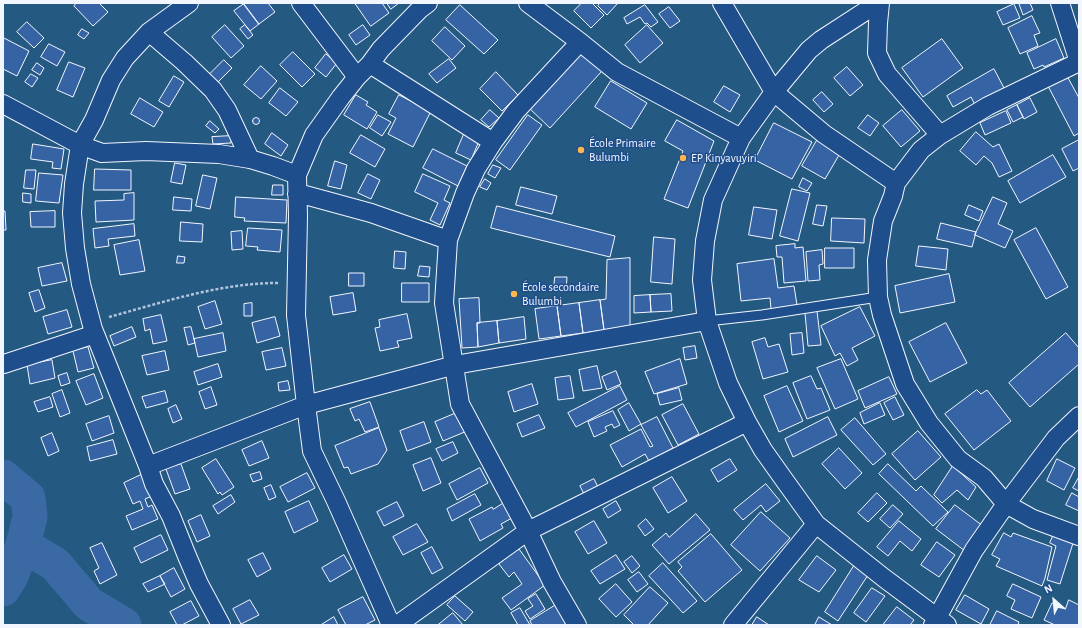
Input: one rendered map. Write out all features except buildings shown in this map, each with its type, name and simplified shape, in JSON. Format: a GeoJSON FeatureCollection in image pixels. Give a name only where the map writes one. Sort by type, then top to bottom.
{"type":"FeatureCollection","features":[{"type":"Feature","properties":{"kind":"street"},"geometry":{"type":"LineString","coordinates":[[189,3],[149,32],[125,58],[112,80],[94,120],[80,145],[74,184],[72,213],[75,248],[81,284],[93,328],[154,484],[171,516],[187,556],[221,625]]}},
{"type":"Feature","properties":{"kind":"street"},"geometry":{"type":"LineString","coordinates":[[301,3],[357,77]]}},
{"type":"Feature","properties":{"kind":"street"},"geometry":{"type":"LineString","coordinates":[[391,625],[312,451],[296,315],[298,216],[297,175],[314,136],[341,97],[381,49],[420,9],[428,3]]}},
{"type":"Feature","properties":{"kind":"street"},"geometry":{"type":"LineString","coordinates":[[528,3],[617,72],[741,138]]}},
{"type":"Feature","properties":{"kind":"street"},"geometry":{"type":"LineString","coordinates":[[722,3],[774,92],[824,134],[896,183]]}},
{"type":"Feature","properties":{"kind":"street"},"geometry":{"type":"LineString","coordinates":[[879,3],[821,40],[809,50],[774,92],[741,138],[713,200],[705,241],[702,280],[708,321],[728,383],[747,422],[763,450],[816,524],[939,623],[974,550],[1006,504],[1056,438],[1079,416]]}},
{"type":"Feature","properties":{"kind":"street"},"geometry":{"type":"LineString","coordinates":[[879,3],[877,53],[887,74],[940,134]]}},
{"type":"Feature","properties":{"kind":"street"},"geometry":{"type":"LineString","coordinates":[[1060,3],[1079,62],[988,106],[940,134],[921,150],[896,183],[893,196],[883,221],[876,260],[878,297],[882,315],[905,384],[929,423],[958,459],[984,478],[1006,504],[1033,519],[1079,536]]}},
{"type":"Feature","properties":{"kind":"street"},"geometry":{"type":"LineString","coordinates":[[149,32],[184,62],[213,90],[227,110],[250,159]]}},
{"type":"Feature","properties":{"kind":"street"},"geometry":{"type":"LineString","coordinates":[[577,625],[552,582],[528,532],[460,404],[444,303],[448,240],[476,168],[516,111],[580,42]]}},
{"type":"Feature","properties":{"kind":"street"},"geometry":{"type":"LineString","coordinates":[[370,64],[493,142]]}},
{"type":"Feature","properties":{"kind":"street"},"geometry":{"type":"LineString","coordinates":[[3,104],[80,145],[102,153],[146,151],[219,154],[250,159],[297,175]]}},
{"type":"Feature","properties":{"kind":"street"},"geometry":{"type":"LineString","coordinates":[[297,194],[371,213],[448,240]]}},
{"type":"Feature","properties":{"kind":"street"},"geometry":{"type":"LineString","coordinates":[[148,466],[306,405],[455,365],[708,321]]}},
{"type":"Feature","properties":{"kind":"street"},"geometry":{"type":"LineString","coordinates":[[4,364],[93,328]]}},
{"type":"Feature","properties":{"kind":"street"},"geometry":{"type":"LineString","coordinates":[[397,625],[528,532],[747,422]]}},
{"type":"Feature","properties":{"kind":"street"},"geometry":{"type":"LineString","coordinates":[[733,625],[816,524]]}},
{"type":"Feature","properties":{"kind":"lane"},"geometry":{"type":"LineString","coordinates":[[708,321],[762,315],[878,297]]}},
{"type":"Feature","properties":{"kind":"path"},"geometry":{"type":"LineString","coordinates":[[93,328],[164,302],[220,289],[252,284],[296,283]]}},
{"type":"Feature","properties":{"kind":"shaded area"},"geometry":{"type":"Polygon","coordinates":[[[3,3],[1079,3],[1079,625],[3,625],[3,3]]]}},
{"type":"Feature","properties":{"kind":"waterway"},"geometry":{"type":"LineString","coordinates":[[3,477],[28,498],[30,517],[23,545],[11,576],[3,589]]}},
{"type":"Feature","properties":{"kind":"waterway"},"geometry":{"type":"LineString","coordinates":[[23,545],[55,564],[89,604],[124,625]]}},
{"type":"Feature","properties":{"kind":"place","name":"École Primaire Bulumbi"},"geometry":{"type":"Point","coordinates":[581,150]}},
{"type":"Feature","properties":{"kind":"place","name":"EP Kinyavuyiri"},"geometry":{"type":"Point","coordinates":[683,158]}},
{"type":"Feature","properties":{"kind":"place","name":"École secondaire Bulumbi"},"geometry":{"type":"Point","coordinates":[514,294]}}]}
